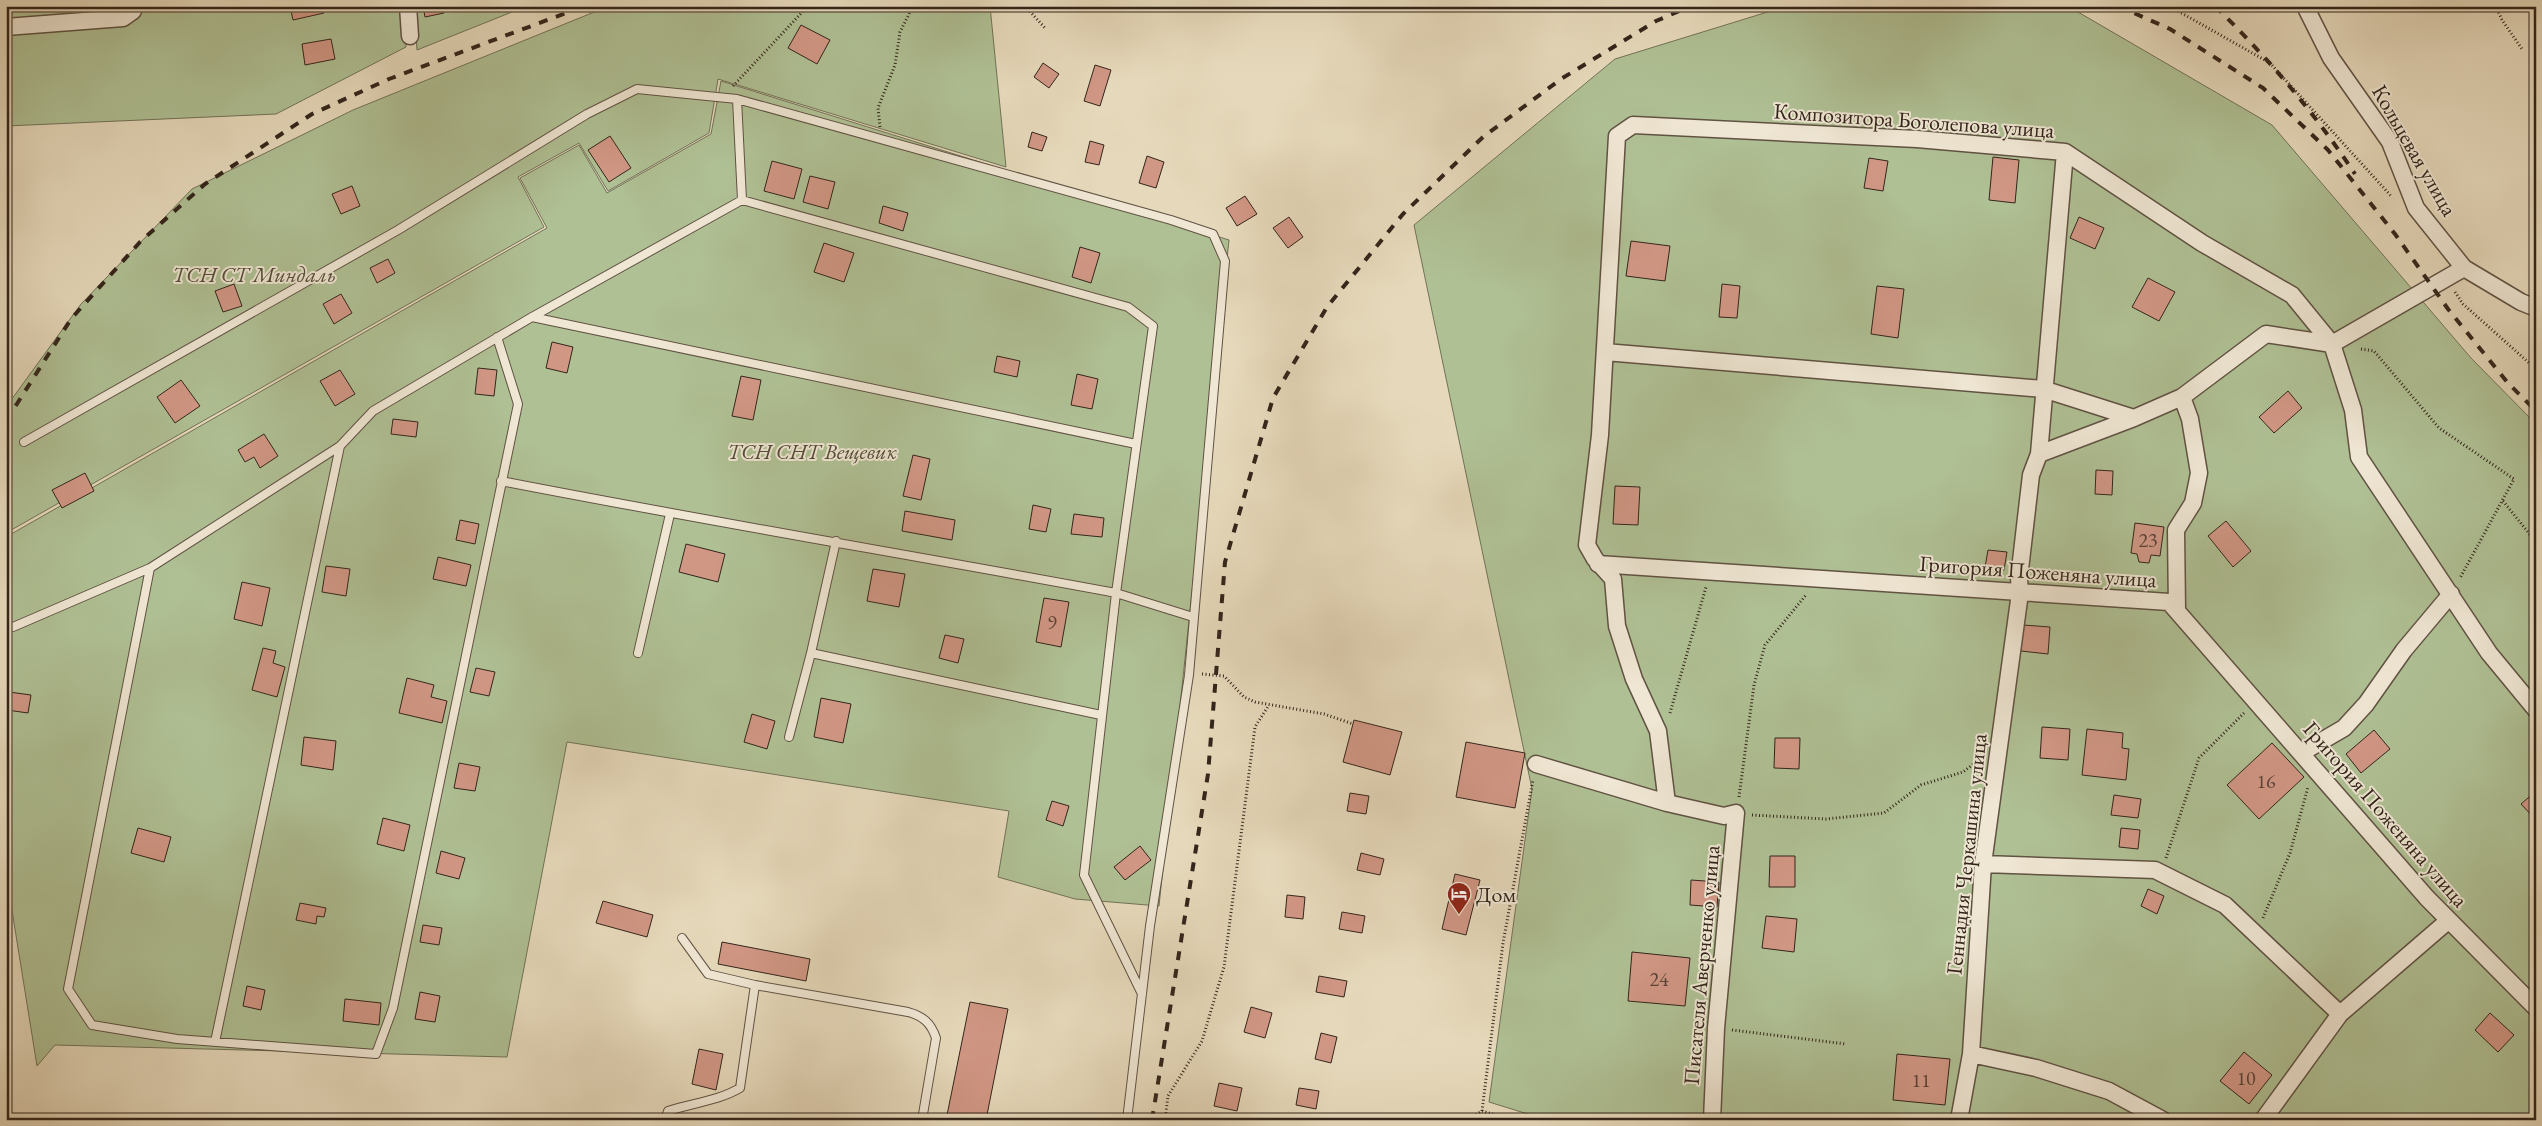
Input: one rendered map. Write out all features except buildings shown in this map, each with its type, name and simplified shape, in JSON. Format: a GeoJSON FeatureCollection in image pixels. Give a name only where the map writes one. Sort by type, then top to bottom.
{"type":"FeatureCollection","features":[{"type":"Feature","properties":{"kind":"street"},"geometry":{"type":"LineString","coordinates":[[6,26],[123,18],[133,11],[134,6]]}},
{"type":"Feature","properties":{"kind":"street"},"geometry":{"type":"LineString","coordinates":[[408,6],[410,36]]}},
{"type":"Feature","properties":{"kind":"street","name":"Кольцевая улица"},"geometry":{"type":"LineString","coordinates":[[2305,6],[2332,58],[2390,142],[2416,208],[2464,268],[2521,302],[2536,308]]}},
{"type":"Feature","properties":{"kind":"street","name":"Композитора Боголепова улица"},"geometry":{"type":"LineString","coordinates":[[1605,352],[1617,136],[1634,125],[1917,139],[2065,152],[2202,243],[2292,295],[2332,344],[2353,410],[2358,457],[2489,653],[2536,710]]}},
{"type":"Feature","properties":{"kind":"street","name":"Геннадия Черкашина улица"},"geometry":{"type":"LineString","coordinates":[[1959,1120],[1971,1054],[1983,864],[2020,593],[2019,578],[2030,475],[2039,454],[2043,389],[2065,152]]}},
{"type":"Feature","properties":{"kind":"street"},"geometry":{"type":"LineString","coordinates":[[2039,454],[2182,398],[2266,334],[2332,344],[2464,268]]}},
{"type":"Feature","properties":{"kind":"street"},"geometry":{"type":"LineString","coordinates":[[1667,803],[1658,730],[1634,679],[1617,626],[1613,579],[1598,564],[1588,545],[1600,435],[1605,352],[2043,389],[2134,418]]}},
{"type":"Feature","properties":{"kind":"street"},"geometry":{"type":"LineString","coordinates":[[2177,611],[2176,530],[2192,503],[2199,473],[2190,419],[2182,398]]}},
{"type":"Feature","properties":{"kind":"street","name":"Григория Поженяна улица"},"geometry":{"type":"LineString","coordinates":[[1598,564],[2169,602],[2448,920],[2536,1008]]}},
{"type":"Feature","properties":{"kind":"street"},"geometry":{"type":"LineString","coordinates":[[2301,753],[2344,728],[2366,704],[2404,650],[2451,594]]}},
{"type":"Feature","properties":{"kind":"street"},"geometry":{"type":"LineString","coordinates":[[1536,764],[1667,803],[1724,816],[1736,813]]}},
{"type":"Feature","properties":{"kind":"street","name":"Писателя Аверченко улица"},"geometry":{"type":"LineString","coordinates":[[1712,1120],[1716,1028],[1736,813]]}},
{"type":"Feature","properties":{"kind":"street"},"geometry":{"type":"LineString","coordinates":[[1983,864],[2155,870],[2161,872],[2225,905],[2340,1014]]}},
{"type":"Feature","properties":{"kind":"street"},"geometry":{"type":"LineString","coordinates":[[2263,1120],[2340,1014],[2448,920]]}},
{"type":"Feature","properties":{"kind":"street"},"geometry":{"type":"LineString","coordinates":[[1971,1054],[2036,1068],[2109,1090],[2163,1120]]}},
{"type":"Feature","properties":{"kind":"lane"},"geometry":{"type":"LineString","coordinates":[[24,442],[398,230],[587,114],[637,89],[737,99],[1171,220],[1212,234],[1225,261],[1189,676],[1150,926],[1127,1120]]}},
{"type":"Feature","properties":{"kind":"lane"},"geometry":{"type":"LineString","coordinates":[[737,99],[742,200]]}},
{"type":"Feature","properties":{"kind":"lane"},"geometry":{"type":"LineString","coordinates":[[12,627],[150,568],[340,446],[373,410],[532,317],[742,200],[1128,307],[1153,326],[1116,593],[1084,875],[1142,994]]}},
{"type":"Feature","properties":{"kind":"lane"},"geometry":{"type":"LineString","coordinates":[[532,317],[1136,444]]}},
{"type":"Feature","properties":{"kind":"lane"},"geometry":{"type":"LineString","coordinates":[[150,568],[68,989],[92,1025],[177,1039],[376,1054],[393,1008],[518,404],[497,337]]}},
{"type":"Feature","properties":{"kind":"lane"},"geometry":{"type":"LineString","coordinates":[[216,1042],[340,446]]}},
{"type":"Feature","properties":{"kind":"lane"},"geometry":{"type":"LineString","coordinates":[[501,481],[670,514],[836,541],[1116,593],[1193,617]]}},
{"type":"Feature","properties":{"kind":"lane"},"geometry":{"type":"LineString","coordinates":[[638,653],[670,514]]}},
{"type":"Feature","properties":{"kind":"lane"},"geometry":{"type":"LineString","coordinates":[[789,737],[811,653],[836,541]]}},
{"type":"Feature","properties":{"kind":"lane"},"geometry":{"type":"LineString","coordinates":[[811,653],[1101,715]]}},
{"type":"Feature","properties":{"kind":"lane"},"geometry":{"type":"LineString","coordinates":[[682,938],[708,974],[756,985],[908,1012],[927,1020],[936,1038],[922,1120]]}},
{"type":"Feature","properties":{"kind":"lane"},"geometry":{"type":"LineString","coordinates":[[665,1120],[668,1111],[695,1102],[726,1096],[740,1088],[756,985]]}},
{"type":"Feature","properties":{"kind":"path"},"geometry":{"type":"LineString","coordinates":[[723,97],[808,6]]}},
{"type":"Feature","properties":{"kind":"path"},"geometry":{"type":"LineString","coordinates":[[881,140],[878,108],[895,65],[900,32],[913,6]]}},
{"type":"Feature","properties":{"kind":"path"},"geometry":{"type":"LineString","coordinates":[[1025,6],[1045,28]]}},
{"type":"Feature","properties":{"kind":"path"},"geometry":{"type":"LineString","coordinates":[[2169,6],[2270,63],[2397,204]]}},
{"type":"Feature","properties":{"kind":"path"},"geometry":{"type":"LineString","coordinates":[[2496,6],[2502,20],[2522,49]]}},
{"type":"Feature","properties":{"kind":"path"},"geometry":{"type":"LineString","coordinates":[[2446,278],[2464,304],[2536,369]]}},
{"type":"Feature","properties":{"kind":"path"},"geometry":{"type":"LineString","coordinates":[[2332,344],[2374,351],[2439,428],[2514,479],[2451,594]]}},
{"type":"Feature","properties":{"kind":"path"},"geometry":{"type":"LineString","coordinates":[[2503,501],[2536,542]]}},
{"type":"Feature","properties":{"kind":"path"},"geometry":{"type":"LineString","coordinates":[[1668,720],[1679,675],[1706,588],[1720,571]]}},
{"type":"Feature","properties":{"kind":"path"},"geometry":{"type":"LineString","coordinates":[[1820,578],[1765,645],[1754,685],[1736,813],[1786,818],[1826,819],[1884,813],[1921,785],[1963,772],[1999,743]]}},
{"type":"Feature","properties":{"kind":"path"},"geometry":{"type":"LineString","coordinates":[[1189,676],[1208,673],[1224,676],[1244,697],[1255,702],[1324,714],[1353,724]]}},
{"type":"Feature","properties":{"kind":"path"},"geometry":{"type":"LineString","coordinates":[[2161,872],[2199,758],[2257,701]]}},
{"type":"Feature","properties":{"kind":"path"},"geometry":{"type":"LineString","coordinates":[[1165,1120],[1168,1096],[1202,1041],[1224,967],[1255,727],[1269,705]]}},
{"type":"Feature","properties":{"kind":"path"},"geometry":{"type":"LineString","coordinates":[[1482,1111],[1504,943],[1536,764]]}},
{"type":"Feature","properties":{"kind":"path"},"geometry":{"type":"LineString","coordinates":[[2256,934],[2290,853],[2310,783],[2319,773]]}},
{"type":"Feature","properties":{"kind":"path"},"geometry":{"type":"LineString","coordinates":[[1716,1028],[1846,1044]]}},
{"type":"Feature","properties":{"kind":"path"},"geometry":{"type":"LineString","coordinates":[[1468,1120],[1482,1111],[1513,1120]]}},
{"type":"Feature","properties":{"kind":"green space"},"geometry":{"type":"Polygon","coordinates":[[[6,6],[403,6],[406,47],[276,114],[6,126],[6,6]]]}},
{"type":"Feature","properties":{"kind":"green space"},"geometry":{"type":"Polygon","coordinates":[[[414,6],[527,6],[417,50],[414,6]]]}},
{"type":"Feature","properties":{"kind":"green space","name":"ТСН СТ Миндаль"},"geometry":{"type":"Polygon","coordinates":[[[609,6],[990,6],[1006,167],[718,79],[709,133],[608,191],[579,143],[518,177],[544,227],[6,533],[6,407],[81,304],[192,189],[353,110],[609,6]]]}},
{"type":"Feature","properties":{"kind":"green space"},"geometry":{"type":"Polygon","coordinates":[[[1787,6],[2046,6],[2078,12],[2272,125],[2471,358],[2536,424],[2536,1120],[1547,1120],[1489,1102],[1532,789],[1414,225],[1615,59],[1787,6]]]}},
{"type":"Feature","properties":{"kind":"green space","name":"ТСН СНТ Вещевик"},"geometry":{"type":"Polygon","coordinates":[[[721,81],[1229,240],[1159,906],[1075,899],[998,877],[1009,811],[567,742],[507,1057],[55,1045],[37,1066],[6,873],[6,537],[547,228],[520,178],[579,145],[607,193],[711,134],[721,81]]]}},
{"type":"Feature","properties":{"kind":"railway"},"geometry":{"type":"LineString","coordinates":[[6,421],[71,319],[140,242],[205,184],[312,114],[389,79],[585,6]]}},
{"type":"Feature","properties":{"kind":"railway"},"geometry":{"type":"LineString","coordinates":[[1152,1120],[1208,774],[1225,562],[1273,398],[1327,307],[1403,214],[1483,137],[1561,79],[1656,21],[1691,6]]}},
{"type":"Feature","properties":{"kind":"railway"},"geometry":{"type":"LineString","coordinates":[[2118,6],[2170,29],[2263,88],[2328,150],[2395,234],[2448,309],[2508,383],[2536,411]]}},
{"type":"Feature","properties":{"kind":"railway"},"geometry":{"type":"LineString","coordinates":[[2215,6],[2290,86],[2355,174]]}},
{"type":"Feature","properties":{"kind":"place","name":"Дом"},"geometry":{"type":"Point","coordinates":[1459,915]}}]}
